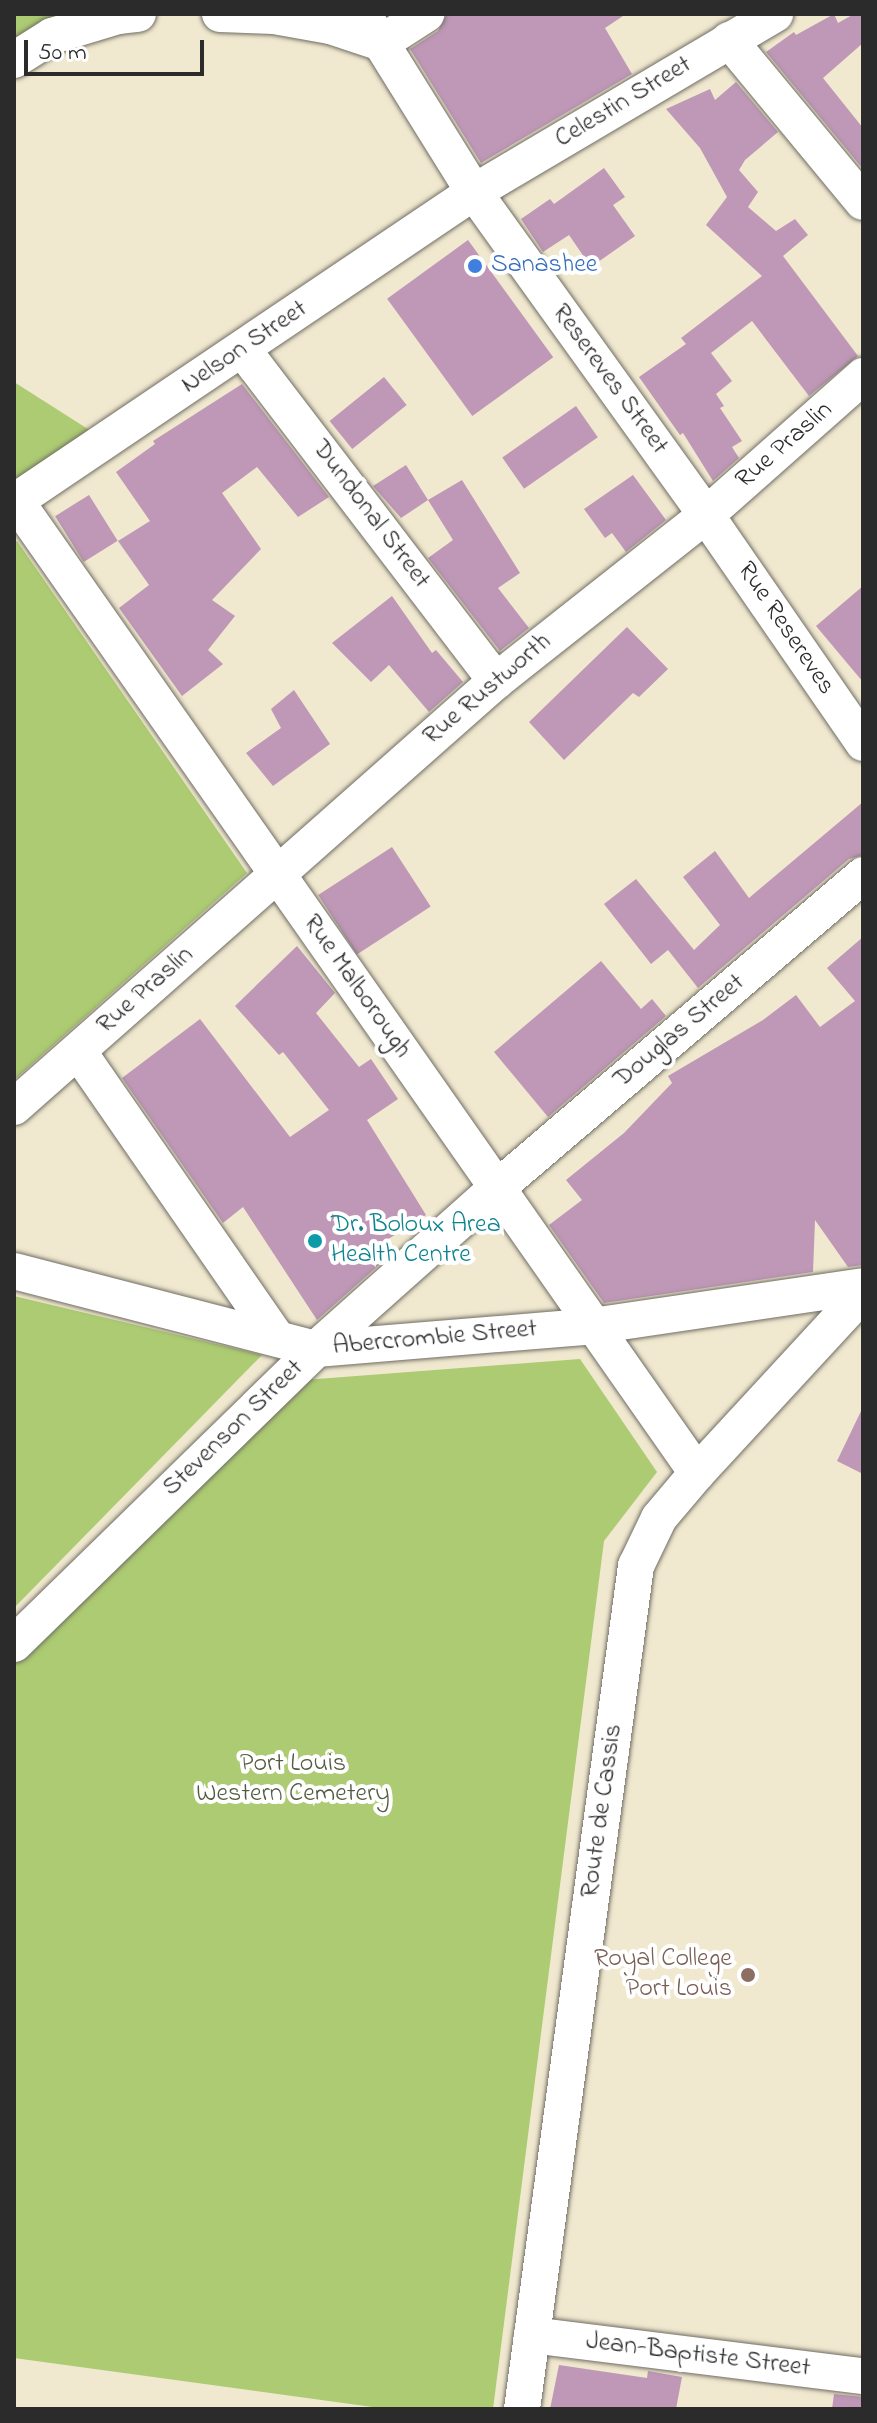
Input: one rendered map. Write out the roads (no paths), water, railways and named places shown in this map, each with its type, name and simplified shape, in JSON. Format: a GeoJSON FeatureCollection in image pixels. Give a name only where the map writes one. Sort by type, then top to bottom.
{"type":"FeatureCollection","features":[{"type":"Feature","properties":{"kind":"street"},"geometry":{"type":"LineString","coordinates":[[14,60],[52,36],[118,16],[138,14]]}},
{"type":"Feature","properties":{"kind":"street"},"geometry":{"type":"LineString","coordinates":[[220,14],[274,16],[330,26],[372,29],[426,14]]}},
{"type":"Feature","properties":{"kind":"street","name":"Celestin Street"},"geometry":{"type":"LineString","coordinates":[[474,192],[775,14]]}},
{"type":"Feature","properties":{"kind":"street","name":"Resereves Street"},"geometry":{"type":"LineString","coordinates":[[372,29],[474,192],[706,515]]}},
{"type":"Feature","properties":{"kind":"street"},"geometry":{"type":"LineString","coordinates":[[729,40],[863,202]]}},
{"type":"Feature","properties":{"kind":"street","name":"Nelson Street"},"geometry":{"type":"LineString","coordinates":[[15,502],[474,192]]}},
{"type":"Feature","properties":{"kind":"street","name":"Dundonal Street"},"geometry":{"type":"LineString","coordinates":[[243,350],[496,681]]}},
{"type":"Feature","properties":{"kind":"street","name":"Rue Praslin"},"geometry":{"type":"LineString","coordinates":[[706,515],[863,376]]}},
{"type":"Feature","properties":{"kind":"street","name":"Rue Malborough"},"geometry":{"type":"LineString","coordinates":[[15,502],[697,1473]]}},
{"type":"Feature","properties":{"kind":"street","name":"Rue Rustworth"},"geometry":{"type":"LineString","coordinates":[[277,874],[496,681],[706,515]]}},
{"type":"Feature","properties":{"kind":"street","name":"Rue Resereves"},"geometry":{"type":"LineString","coordinates":[[706,515],[863,743]]}},
{"type":"Feature","properties":{"kind":"street","name":"Rue Praslin"},"geometry":{"type":"LineString","coordinates":[[14,1107],[277,874]]}},
{"type":"Feature","properties":{"kind":"street","name":"Douglas Street"},"geometry":{"type":"LineString","coordinates":[[497,1188],[863,875]]}},
{"type":"Feature","properties":{"kind":"street"},"geometry":{"type":"LineString","coordinates":[[78,1051],[276,1337]]}},
{"type":"Feature","properties":{"kind":"street","name":"Stevenson Street"},"geometry":{"type":"LineString","coordinates":[[14,1644],[316,1349],[497,1188]]}},
{"type":"Feature","properties":{"kind":"street","name":"Abercrombie Street"},"geometry":{"type":"LineString","coordinates":[[14,1271],[316,1349],[593,1326],[863,1286]]}},
{"type":"Feature","properties":{"kind":"street","name":"Route de Cassis"},"geometry":{"type":"LineString","coordinates":[[522,2409],[636,1566],[659,1518],[863,1293]]}},
{"type":"Feature","properties":{"kind":"street","name":"Jean-Baptiste Street"},"geometry":{"type":"LineString","coordinates":[[532,2335],[863,2376]]}},
{"type":"Feature","properties":{"kind":"place","name":"Sanashee"},"geometry":{"type":"Point","coordinates":[475,266]}},
{"type":"Feature","properties":{"kind":"place","name":"Dr. Boloux Area Health Centre"},"geometry":{"type":"Point","coordinates":[315,1241]}},
{"type":"Feature","properties":{"kind":"place","name":"Royal College Port Louis"},"geometry":{"type":"Point","coordinates":[748,1975]}},
{"type":"Feature","properties":{"kind":"park label","name":"Port Louis Western Cemetery"},"geometry":{"type":"Point","coordinates":[293,1780]}}]}
